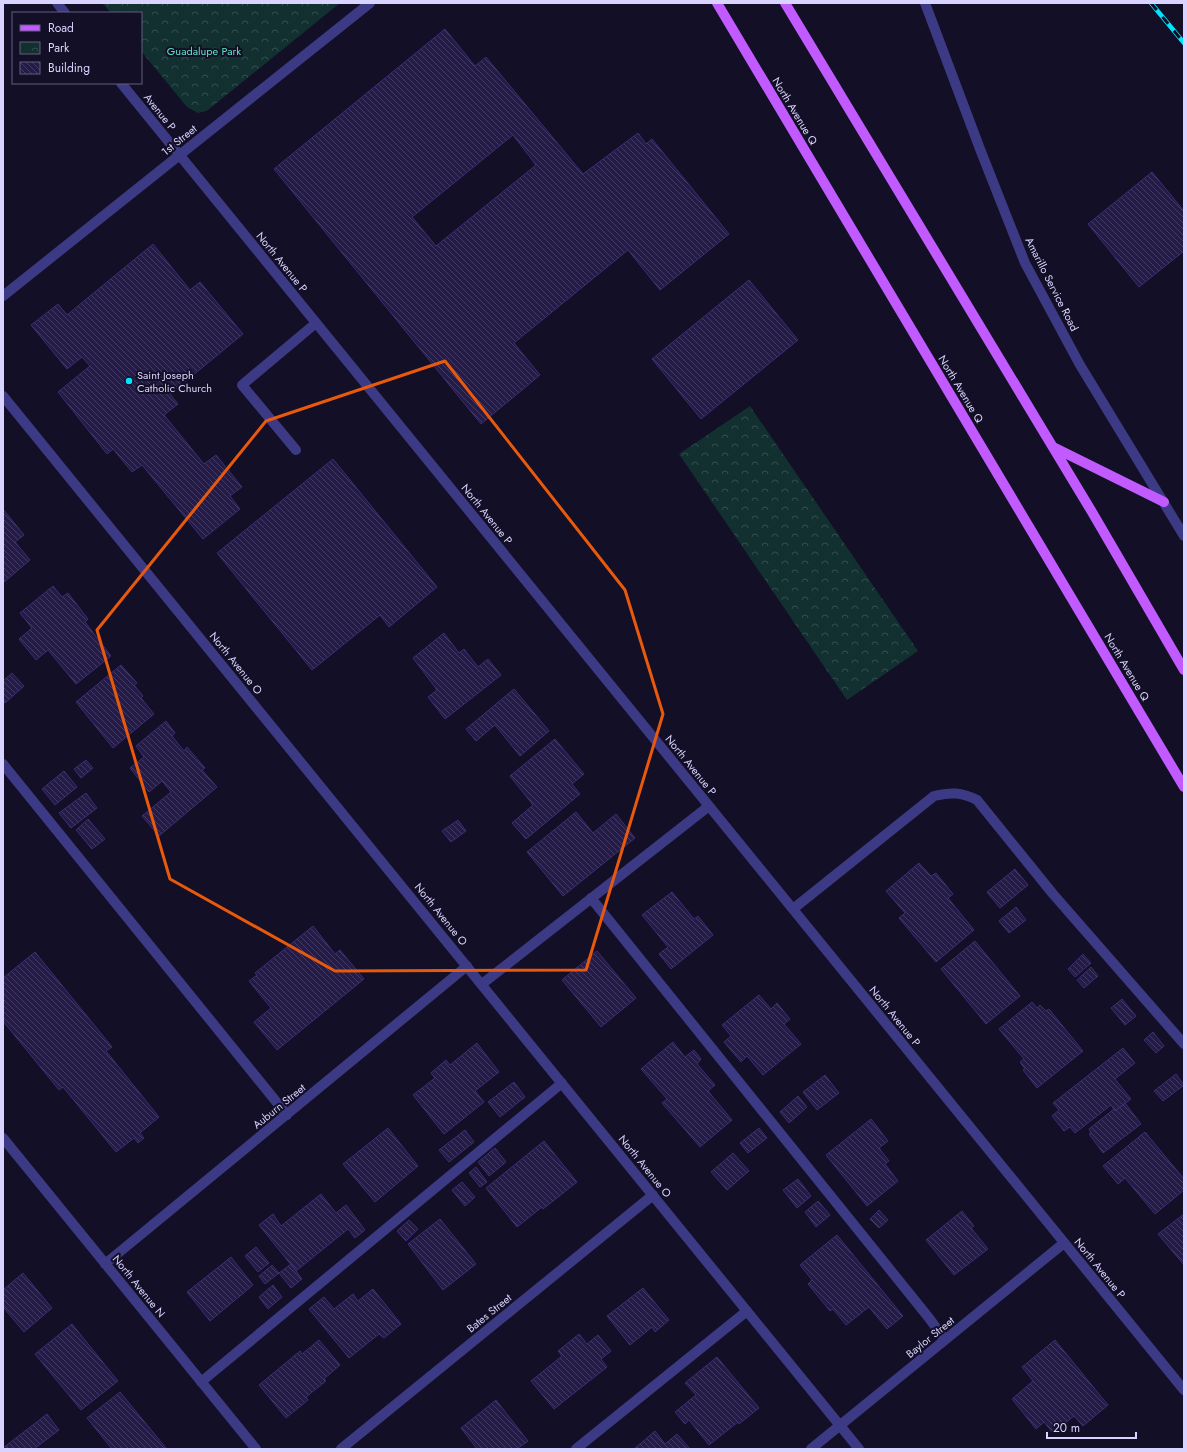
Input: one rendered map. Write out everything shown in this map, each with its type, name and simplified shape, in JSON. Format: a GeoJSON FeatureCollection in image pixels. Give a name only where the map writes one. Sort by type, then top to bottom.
{"type":"FeatureCollection","features":[{"type":"Feature","properties":{"kind":"main road","name":"North Avenue Q"},"geometry":{"type":"LineString","coordinates":[[717,3],[1184,787]]}},
{"type":"Feature","properties":{"kind":"main road"},"geometry":{"type":"LineString","coordinates":[[785,3],[1053,447],[1184,670]]}},
{"type":"Feature","properties":{"kind":"main road"},"geometry":{"type":"LineString","coordinates":[[1053,447],[1164,502]]}},
{"type":"Feature","properties":{"kind":"street"},"geometry":{"type":"LineString","coordinates":[[57,3],[64,12]]}},
{"type":"Feature","properties":{"kind":"street","name":"1st Street"},"geometry":{"type":"LineString","coordinates":[[3,296],[370,3]]}},
{"type":"Feature","properties":{"kind":"street","name":"Amarillo Service Road"},"geometry":{"type":"LineString","coordinates":[[925,3],[1025,263],[1080,365],[1184,536]]}},
{"type":"Feature","properties":{"kind":"street","name":"Avenue P"},"geometry":{"type":"LineString","coordinates":[[122,84],[180,155]]}},
{"type":"Feature","properties":{"kind":"street","name":"North Avenue P"},"geometry":{"type":"LineString","coordinates":[[180,155],[1184,1390]]}},
{"type":"Feature","properties":{"kind":"street"},"geometry":{"type":"LineString","coordinates":[[296,450],[242,385],[316,323]]}},
{"type":"Feature","properties":{"kind":"street","name":"North Avenue O"},"geometry":{"type":"LineString","coordinates":[[3,396],[859,1449]]}},
{"type":"Feature","properties":{"kind":"street"},"geometry":{"type":"LineString","coordinates":[[3,764],[287,1114]]}},
{"type":"Feature","properties":{"kind":"street"},"geometry":{"type":"LineString","coordinates":[[793,909],[934,796],[951,792],[967,795],[977,800],[1053,894],[1184,1044]]}},
{"type":"Feature","properties":{"kind":"street"},"geometry":{"type":"LineString","coordinates":[[482,984],[709,806]]}},
{"type":"Feature","properties":{"kind":"street"},"geometry":{"type":"LineString","coordinates":[[591,898],[929,1318],[945,1340]]}},
{"type":"Feature","properties":{"kind":"street","name":"Auburn Street"},"geometry":{"type":"LineString","coordinates":[[105,1264],[467,966]]}},
{"type":"Feature","properties":{"kind":"street"},"geometry":{"type":"LineString","coordinates":[[201,1382],[562,1083]]}},
{"type":"Feature","properties":{"kind":"street","name":"North Avenue N"},"geometry":{"type":"LineString","coordinates":[[3,1138],[256,1449]]}},
{"type":"Feature","properties":{"kind":"street","name":"Bates Street"},"geometry":{"type":"LineString","coordinates":[[341,1449],[653,1195]]}},
{"type":"Feature","properties":{"kind":"street","name":"Baylor Street"},"geometry":{"type":"LineString","coordinates":[[811,1449],[1064,1243]]}},
{"type":"Feature","properties":{"kind":"street"},"geometry":{"type":"LineString","coordinates":[[576,1449],[747,1311]]}},
{"type":"Feature","properties":{"kind":"highlighted area"},"geometry":{"type":"Polygon","coordinates":[[[445,361],[625,590],[663,714],[586,970],[335,971],[170,879],[97,630],[266,421],[445,361]]]}},
{"type":"Feature","properties":{"kind":"green space","name":"Guadalupe Park"},"geometry":{"type":"Polygon","coordinates":[[[102,3],[340,3],[208,110],[198,113],[187,107],[142,52],[142,12],[110,12],[102,3]]]}},
{"type":"Feature","properties":{"kind":"green space"},"geometry":{"type":"Polygon","coordinates":[[[750,406],[918,651],[847,700],[679,454],[750,406]]]}},
{"type":"Feature","properties":{"kind":"building"},"geometry":{"type":"Polygon","coordinates":[[[445,29],[475,66],[486,57],[583,174],[638,133],[646,144],[652,139],[729,234],[660,290],[628,250],[514,343],[540,375],[481,424],[274,169],[445,29]],[[513,135],[412,217],[436,246],[536,165],[513,135]]]}},
{"type":"Feature","properties":{"kind":"building"},"geometry":{"type":"Polygon","coordinates":[[[1152,172],[1184,211],[1184,251],[1139,287],[1088,224],[1152,172]]]}},
{"type":"Feature","properties":{"kind":"building","name":"Saint Joseph Catholic Church"},"geometry":{"type":"Polygon","coordinates":[[[153,244],[190,290],[200,282],[243,334],[170,394],[178,404],[164,415],[204,464],[216,455],[242,487],[230,496],[240,509],[203,539],[142,465],[132,472],[113,449],[107,454],[58,392],[90,366],[82,357],[67,369],[31,325],[58,304],[67,315],[153,244]]]}},
{"type":"Feature","properties":{"kind":"building"},"geometry":{"type":"Polygon","coordinates":[[[749,280],[798,340],[701,419],[652,359],[749,280]]]}},
{"type":"Feature","properties":{"kind":"building"},"geometry":{"type":"Polygon","coordinates":[[[333,459],[437,587],[389,627],[380,615],[312,670],[217,553],[333,459]]]}},
{"type":"Feature","properties":{"kind":"building"},"geometry":{"type":"Polygon","coordinates":[[[3,509],[24,535],[15,542],[30,560],[3,583],[3,509]]]}},
{"type":"Feature","properties":{"kind":"building"},"geometry":{"type":"Polygon","coordinates":[[[53,586],[62,597],[68,593],[88,619],[85,622],[111,656],[76,684],[48,650],[36,660],[19,639],[32,628],[20,613],[53,586]]]}},
{"type":"Feature","properties":{"kind":"building"},"geometry":{"type":"Polygon","coordinates":[[[444,633],[459,653],[464,649],[478,667],[488,659],[501,675],[445,719],[428,697],[437,690],[413,658],[444,633]]]}},
{"type":"Feature","properties":{"kind":"building"},"geometry":{"type":"Polygon","coordinates":[[[121,665],[137,683],[134,685],[143,696],[141,698],[154,714],[113,748],[76,702],[121,665]]]}},
{"type":"Feature","properties":{"kind":"building"},"geometry":{"type":"Polygon","coordinates":[[[12,673],[24,686],[5,703],[3,701],[3,681],[12,673]]]}},
{"type":"Feature","properties":{"kind":"building"},"geometry":{"type":"Polygon","coordinates":[[[514,689],[549,731],[520,756],[495,725],[476,741],[466,729],[514,689]]]}},
{"type":"Feature","properties":{"kind":"building"},"geometry":{"type":"Polygon","coordinates":[[[166,721],[175,733],[172,736],[184,751],[187,747],[205,768],[202,770],[217,787],[159,836],[142,816],[171,792],[162,781],[149,792],[130,768],[144,757],[136,746],[166,721]]]}},
{"type":"Feature","properties":{"kind":"building"},"geometry":{"type":"Polygon","coordinates":[[[555,739],[584,774],[572,784],[580,794],[526,839],[512,823],[533,805],[510,776],[555,739]]]}},
{"type":"Feature","properties":{"kind":"building"},"geometry":{"type":"Polygon","coordinates":[[[86,760],[93,768],[81,778],[74,769],[86,760]]]}},
{"type":"Feature","properties":{"kind":"building"},"geometry":{"type":"Polygon","coordinates":[[[64,771],[77,787],[55,805],[42,789],[64,771]]]}},
{"type":"Feature","properties":{"kind":"building"},"geometry":{"type":"Polygon","coordinates":[[[86,793],[97,808],[71,828],[59,813],[86,793]]]}},
{"type":"Feature","properties":{"kind":"building"},"geometry":{"type":"Polygon","coordinates":[[[576,812],[593,833],[616,814],[635,838],[563,896],[527,852],[576,812]]]}},
{"type":"Feature","properties":{"kind":"building"},"geometry":{"type":"Polygon","coordinates":[[[88,819],[105,839],[92,849],[76,830],[88,819]]]}},
{"type":"Feature","properties":{"kind":"building"},"geometry":{"type":"Polygon","coordinates":[[[458,820],[466,831],[451,842],[442,831],[458,820]]]}},
{"type":"Feature","properties":{"kind":"building"},"geometry":{"type":"Polygon","coordinates":[[[919,863],[931,876],[936,873],[953,894],[948,898],[974,930],[936,962],[899,918],[905,913],[886,891],[919,863]]]}},
{"type":"Feature","properties":{"kind":"building"},"geometry":{"type":"Polygon","coordinates":[[[1015,869],[1028,885],[1000,908],[987,892],[1015,869]]]}},
{"type":"Feature","properties":{"kind":"building"},"geometry":{"type":"Polygon","coordinates":[[[672,892],[694,919],[698,916],[713,935],[671,969],[659,954],[668,947],[642,915],[672,892]]]}},
{"type":"Feature","properties":{"kind":"building"},"geometry":{"type":"Polygon","coordinates":[[[1016,907],[1026,920],[1009,933],[999,921],[1016,907]]]}},
{"type":"Feature","properties":{"kind":"building"},"geometry":{"type":"Polygon","coordinates":[[[313,926],[335,954],[340,950],[364,979],[277,1050],[254,1022],[271,1008],[249,981],[257,975],[255,973],[313,926]]]}},
{"type":"Feature","properties":{"kind":"building"},"geometry":{"type":"Polygon","coordinates":[[[975,941],[1020,996],[986,1024],[941,969],[975,941]]]}},
{"type":"Feature","properties":{"kind":"building"},"geometry":{"type":"Polygon","coordinates":[[[597,951],[636,998],[601,1027],[562,980],[597,951]]]}},
{"type":"Feature","properties":{"kind":"building"},"geometry":{"type":"Polygon","coordinates":[[[35,952],[112,1047],[106,1051],[159,1117],[140,1133],[144,1138],[138,1143],[134,1138],[116,1152],[63,1087],[59,1090],[3,1021],[3,978],[35,952]]]}},
{"type":"Feature","properties":{"kind":"building"},"geometry":{"type":"Polygon","coordinates":[[[1083,954],[1091,963],[1075,977],[1068,969],[1083,954]]]}},
{"type":"Feature","properties":{"kind":"building"},"geometry":{"type":"Polygon","coordinates":[[[1091,967],[1098,976],[1084,988],[1077,980],[1091,967]]]}},
{"type":"Feature","properties":{"kind":"building"},"geometry":{"type":"Polygon","coordinates":[[[759,995],[771,1009],[777,1003],[790,1019],[784,1024],[801,1044],[763,1075],[747,1056],[741,1062],[724,1042],[731,1036],[722,1025],[759,995]]]}},
{"type":"Feature","properties":{"kind":"building"},"geometry":{"type":"Polygon","coordinates":[[[1122,999],[1136,1016],[1125,1025],[1111,1008],[1122,999]]]}},
{"type":"Feature","properties":{"kind":"building"},"geometry":{"type":"Polygon","coordinates":[[[1032,1002],[1037,1008],[1040,1005],[1046,1011],[1049,1009],[1083,1051],[1037,1088],[1023,1070],[1025,1069],[1020,1062],[1024,1059],[999,1029],[1032,1002]]]}},
{"type":"Feature","properties":{"kind":"building"},"geometry":{"type":"Polygon","coordinates":[[[1153,1032],[1164,1046],[1156,1053],[1144,1040],[1153,1032]]]}},
{"type":"Feature","properties":{"kind":"building"},"geometry":{"type":"Polygon","coordinates":[[[673,1042],[685,1057],[694,1050],[701,1059],[697,1064],[715,1085],[708,1091],[732,1120],[700,1147],[662,1103],[667,1099],[641,1069],[673,1042]]]}},
{"type":"Feature","properties":{"kind":"building"},"geometry":{"type":"Polygon","coordinates":[[[477,1043],[499,1072],[475,1091],[484,1102],[444,1134],[413,1095],[435,1078],[431,1073],[446,1060],[450,1065],[477,1043]]]}},
{"type":"Feature","properties":{"kind":"building"},"geometry":{"type":"Polygon","coordinates":[[[1123,1048],[1135,1063],[1115,1079],[1131,1099],[1115,1111],[1111,1105],[1075,1133],[1070,1127],[1064,1131],[1052,1116],[1059,1110],[1053,1103],[1123,1048]]]}},
{"type":"Feature","properties":{"kind":"building"},"geometry":{"type":"Polygon","coordinates":[[[1176,1074],[1184,1085],[1163,1101],[1154,1091],[1176,1074]]]}},
{"type":"Feature","properties":{"kind":"building"},"geometry":{"type":"Polygon","coordinates":[[[825,1075],[839,1093],[817,1110],[803,1092],[825,1075]]]}},
{"type":"Feature","properties":{"kind":"building"},"geometry":{"type":"Polygon","coordinates":[[[514,1082],[525,1097],[500,1117],[488,1102],[514,1082]]]}},
{"type":"Feature","properties":{"kind":"building"},"geometry":{"type":"Polygon","coordinates":[[[798,1096],[807,1107],[789,1123],[780,1112],[798,1096]]]}},
{"type":"Feature","properties":{"kind":"building"},"geometry":{"type":"Polygon","coordinates":[[[1125,1103],[1141,1124],[1103,1153],[1089,1134],[1091,1133],[1089,1129],[1114,1109],[1115,1111],[1125,1103]]]}},
{"type":"Feature","properties":{"kind":"building"},"geometry":{"type":"Polygon","coordinates":[[[871,1119],[888,1141],[879,1148],[889,1161],[885,1164],[898,1181],[867,1206],[826,1155],[871,1119]]]}},
{"type":"Feature","properties":{"kind":"building"},"geometry":{"type":"Polygon","coordinates":[[[388,1128],[418,1166],[375,1202],[343,1164],[388,1128]]]}},
{"type":"Feature","properties":{"kind":"building"},"geometry":{"type":"Polygon","coordinates":[[[759,1128],[767,1138],[748,1153],[740,1143],[759,1128]]]}},
{"type":"Feature","properties":{"kind":"building"},"geometry":{"type":"Polygon","coordinates":[[[465,1130],[474,1142],[449,1162],[439,1150],[465,1130]]]}},
{"type":"Feature","properties":{"kind":"building"},"geometry":{"type":"Polygon","coordinates":[[[1145,1132],[1184,1179],[1184,1190],[1155,1214],[1125,1178],[1118,1184],[1103,1166],[1145,1132]]]}},
{"type":"Feature","properties":{"kind":"building"},"geometry":{"type":"Polygon","coordinates":[[[544,1141],[577,1182],[517,1227],[486,1188],[544,1141]]]}},
{"type":"Feature","properties":{"kind":"building"},"geometry":{"type":"Polygon","coordinates":[[[495,1148],[506,1162],[489,1176],[478,1162],[495,1148]]]}},
{"type":"Feature","properties":{"kind":"building"},"geometry":{"type":"Polygon","coordinates":[[[733,1153],[749,1171],[727,1190],[711,1172],[733,1153]]]}},
{"type":"Feature","properties":{"kind":"building"},"geometry":{"type":"Polygon","coordinates":[[[476,1167],[487,1182],[480,1187],[469,1173],[476,1167]]]}},
{"type":"Feature","properties":{"kind":"building"},"geometry":{"type":"Polygon","coordinates":[[[798,1179],[811,1196],[797,1208],[783,1190],[798,1179]]]}},
{"type":"Feature","properties":{"kind":"building"},"geometry":{"type":"Polygon","coordinates":[[[462,1182],[475,1197],[465,1206],[452,1190],[462,1182]]]}},
{"type":"Feature","properties":{"kind":"building"},"geometry":{"type":"Polygon","coordinates":[[[321,1194],[336,1213],[346,1205],[365,1230],[355,1238],[348,1229],[296,1271],[259,1225],[273,1214],[281,1226],[321,1194]]]}},
{"type":"Feature","properties":{"kind":"building"},"geometry":{"type":"Polygon","coordinates":[[[818,1201],[830,1215],[816,1227],[805,1212],[818,1201]]]}},
{"type":"Feature","properties":{"kind":"building"},"geometry":{"type":"Polygon","coordinates":[[[879,1210],[888,1220],[879,1228],[870,1219],[879,1210]]]}},
{"type":"Feature","properties":{"kind":"building"},"geometry":{"type":"Polygon","coordinates":[[[962,1211],[974,1226],[971,1228],[988,1249],[954,1275],[926,1240],[962,1211]]]}},
{"type":"Feature","properties":{"kind":"building"},"geometry":{"type":"Polygon","coordinates":[[[1184,1214],[1184,1265],[1158,1234],[1184,1214]]]}},
{"type":"Feature","properties":{"kind":"building"},"geometry":{"type":"Polygon","coordinates":[[[440,1219],[476,1264],[443,1290],[408,1244],[440,1219]]]}},
{"type":"Feature","properties":{"kind":"building"},"geometry":{"type":"Polygon","coordinates":[[[409,1220],[418,1229],[406,1241],[397,1231],[409,1220]]]}},
{"type":"Feature","properties":{"kind":"building"},"geometry":{"type":"Polygon","coordinates":[[[837,1235],[903,1316],[887,1329],[869,1307],[846,1325],[833,1309],[830,1311],[808,1284],[812,1280],[800,1265],[837,1235]]]}},
{"type":"Feature","properties":{"kind":"building"},"geometry":{"type":"Polygon","coordinates":[[[256,1247],[269,1263],[258,1272],[245,1256],[256,1247]]]}},
{"type":"Feature","properties":{"kind":"building"},"geometry":{"type":"Polygon","coordinates":[[[231,1257],[253,1285],[210,1321],[187,1292],[231,1257]]]}},
{"type":"Feature","properties":{"kind":"building"},"geometry":{"type":"Polygon","coordinates":[[[291,1264],[302,1279],[291,1288],[279,1273],[291,1264]]]}},
{"type":"Feature","properties":{"kind":"building"},"geometry":{"type":"Polygon","coordinates":[[[272,1265],[279,1273],[265,1284],[259,1276],[272,1265]]]}},
{"type":"Feature","properties":{"kind":"building"},"geometry":{"type":"Polygon","coordinates":[[[23,1273],[52,1308],[24,1332],[3,1307],[3,1290],[23,1273]]]}},
{"type":"Feature","properties":{"kind":"building"},"geometry":{"type":"Polygon","coordinates":[[[273,1285],[282,1297],[268,1309],[259,1297],[273,1285]]]}},
{"type":"Feature","properties":{"kind":"building"},"geometry":{"type":"Polygon","coordinates":[[[643,1288],[669,1320],[655,1332],[652,1327],[630,1345],[607,1316],[643,1288]]]}},
{"type":"Feature","properties":{"kind":"building"},"geometry":{"type":"Polygon","coordinates":[[[373,1289],[401,1324],[384,1338],[379,1334],[349,1358],[309,1309],[324,1297],[334,1309],[353,1294],[358,1301],[373,1289]]]}},
{"type":"Feature","properties":{"kind":"building"},"geometry":{"type":"Polygon","coordinates":[[[72,1324],[118,1381],[81,1410],[35,1354],[72,1324]]]}},
{"type":"Feature","properties":{"kind":"building"},"geometry":{"type":"Polygon","coordinates":[[[579,1334],[587,1344],[598,1335],[611,1351],[601,1359],[607,1367],[554,1409],[531,1381],[562,1356],[558,1351],[579,1334]]]}},
{"type":"Feature","properties":{"kind":"building"},"geometry":{"type":"Polygon","coordinates":[[[319,1340],[340,1365],[324,1379],[326,1381],[306,1397],[308,1400],[286,1418],[259,1385],[300,1351],[302,1354],[319,1340]]]}},
{"type":"Feature","properties":{"kind":"building"},"geometry":{"type":"Polygon","coordinates":[[[1055,1340],[1108,1405],[1083,1426],[1074,1416],[1053,1433],[1044,1422],[1036,1429],[1012,1399],[1033,1381],[1022,1367],[1055,1340]]]}},
{"type":"Feature","properties":{"kind":"building"},"geometry":{"type":"Polygon","coordinates":[[[717,1357],[759,1408],[739,1424],[738,1422],[709,1445],[689,1420],[685,1424],[675,1412],[696,1395],[685,1383],[717,1357]]]}},
{"type":"Feature","properties":{"kind":"building"},"geometry":{"type":"Polygon","coordinates":[[[120,1392],[166,1448],[165,1449],[112,1449],[87,1418],[120,1392]]]}},
{"type":"Feature","properties":{"kind":"building"},"geometry":{"type":"Polygon","coordinates":[[[496,1400],[528,1441],[517,1449],[477,1449],[461,1428],[496,1400]]]}},
{"type":"Feature","properties":{"kind":"building"},"geometry":{"type":"Polygon","coordinates":[[[47,1414],[59,1430],[34,1449],[3,1448],[47,1414]]]}},
{"type":"Feature","properties":{"kind":"building"},"geometry":{"type":"Polygon","coordinates":[[[655,1431],[665,1444],[677,1434],[690,1449],[634,1449],[655,1431]]]}},
{"type":"Feature","properties":{"kind":"railway"},"geometry":{"type":"LineString","coordinates":[[1151,3],[1184,43]]}},
{"type":"Feature","properties":{"kind":"place","name":"Saint Joseph Catholic Church"},"geometry":{"type":"Point","coordinates":[129,381]}}]}
